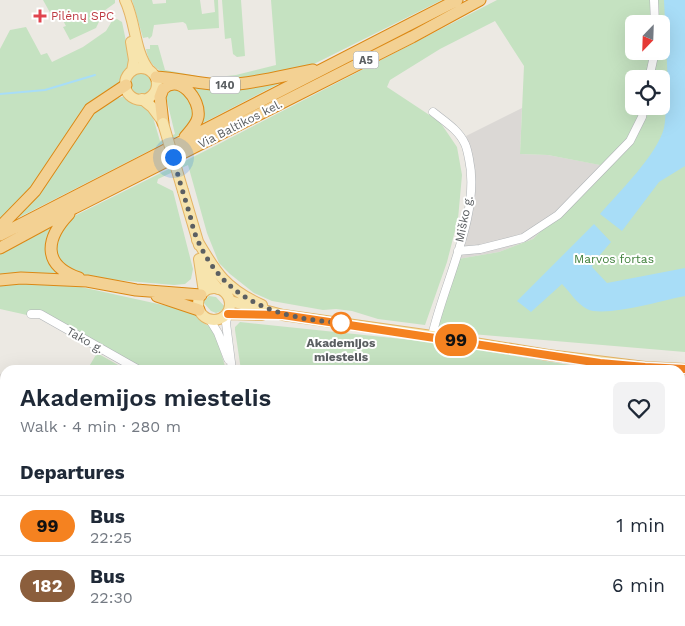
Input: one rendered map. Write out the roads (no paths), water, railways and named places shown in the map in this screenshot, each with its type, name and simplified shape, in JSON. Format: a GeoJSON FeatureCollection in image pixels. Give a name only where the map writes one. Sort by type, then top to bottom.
{"type":"FeatureCollection","features":[{"type":"Feature","properties":{"kind":"highway","name":"Via Baltikos kel."},"geometry":{"type":"LineString","coordinates":[[0,235],[457,0]]}},
{"type":"Feature","properties":{"kind":"highway","name":"Via Baltikos kel."},"geometry":{"type":"LineString","coordinates":[[0,248],[74,208],[480,0]]}},
{"type":"Feature","properties":{"kind":"highway","name":"140"},"geometry":{"type":"LineString","coordinates":[[152,74],[210,84],[228,85],[327,67]]}},
{"type":"Feature","properties":{"kind":"highway"},"geometry":{"type":"LineString","coordinates":[[0,228],[34,191],[90,109],[126,85]]}},
{"type":"Feature","properties":{"kind":"highway","name":"140"},"geometry":{"type":"LineString","coordinates":[[163,123],[160,98],[163,90],[171,85],[179,85],[188,90],[195,97],[198,106],[198,117],[196,124],[182,140]]}},
{"type":"Feature","properties":{"kind":"highway"},"geometry":{"type":"LineString","coordinates":[[74,208],[55,230],[51,240],[51,250],[55,261],[63,270],[87,281]]}},
{"type":"Feature","properties":{"kind":"highway"},"geometry":{"type":"LineString","coordinates":[[0,280],[21,278],[87,281],[136,290],[202,294]]}},
{"type":"Feature","properties":{"kind":"highway"},"geometry":{"type":"LineString","coordinates":[[136,290],[199,310]]}},
{"type":"Feature","properties":{"kind":"main road"},"geometry":{"type":"LineString","coordinates":[[118,0],[132,46],[134,60],[132,72]]}},
{"type":"Feature","properties":{"kind":"main road"},"geometry":{"type":"LineString","coordinates":[[125,0],[136,31],[143,62],[157,82],[155,98],[163,123]]}},
{"type":"Feature","properties":{"kind":"main road"},"geometry":{"type":"LineString","coordinates":[[152,74],[140,68],[132,72],[127,78],[126,85],[129,94],[152,107],[163,123]]}},
{"type":"Feature","properties":{"kind":"main road"},"geometry":{"type":"LineString","coordinates":[[142,100],[152,96],[155,92]]}},
{"type":"Feature","properties":{"kind":"main road","name":"140"},"geometry":{"type":"LineString","coordinates":[[163,123],[197,240],[212,266],[231,288],[248,300],[283,315]]}},
{"type":"Feature","properties":{"kind":"main road"},"geometry":{"type":"LineString","coordinates":[[197,240],[211,280],[218,289],[227,294],[230,301],[228,314]]}},
{"type":"Feature","properties":{"kind":"main road"},"geometry":{"type":"LineString","coordinates":[[197,240],[202,294]]}},
{"type":"Feature","properties":{"kind":"main road"},"geometry":{"type":"LineString","coordinates":[[210,320],[203,317],[199,310],[198,302],[202,294],[210,289],[218,289]]}},
{"type":"Feature","properties":{"kind":"main road"},"geometry":{"type":"LineString","coordinates":[[230,301],[283,315]]}},
{"type":"Feature","properties":{"kind":"main road","name":"140"},"geometry":{"type":"LineString","coordinates":[[210,320],[222,319],[228,314],[283,315],[614,365]]}},
{"type":"Feature","properties":{"kind":"street"},"geometry":{"type":"LineString","coordinates":[[654,0],[655,15]]}},
{"type":"Feature","properties":{"kind":"street","name":"Miško g."},"geometry":{"type":"LineString","coordinates":[[432,336],[458,250],[469,202],[470,167],[465,143],[454,129],[433,112]]}},
{"type":"Feature","properties":{"kind":"street"},"geometry":{"type":"LineString","coordinates":[[458,250],[480,249],[522,238],[558,215],[630,142],[642,115]]}},
{"type":"Feature","properties":{"kind":"street","name":"Tako g."},"geometry":{"type":"LineString","coordinates":[[32,314],[40,314],[130,365]]}},
{"type":"Feature","properties":{"kind":"street"},"geometry":{"type":"LineString","coordinates":[[228,314],[226,323],[231,365]]}},
{"type":"Feature","properties":{"kind":"street"},"geometry":{"type":"LineString","coordinates":[[210,320],[218,333],[230,365]]}},
{"type":"Feature","properties":{"kind":"water"},"geometry":{"type":"Polygon","coordinates":[[[664,0],[685,0],[685,166],[659,182],[622,231],[600,214],[654,150],[664,128],[665,115],[670,115],[670,70],[667,70],[667,60],[670,60],[670,15],[665,15],[664,0]]]}},
{"type":"Feature","properties":{"kind":"water"},"geometry":{"type":"Polygon","coordinates":[[[594,224],[611,242],[592,267],[607,283],[685,268],[685,296],[620,310],[595,311],[587,309],[580,304],[562,284],[531,312],[517,301],[594,224]]]}},
{"type":"Feature","properties":{"kind":"waterway"},"geometry":{"type":"LineString","coordinates":[[0,94],[45,90],[95,75]]}},
{"type":"Feature","properties":{"kind":"place","name":"Pilėnų SPC"},"geometry":{"type":"Point","coordinates":[40,16]}},
{"type":"Feature","properties":{"kind":"place","name":"Akademijos miestelis"},"geometry":{"type":"Point","coordinates":[341,323]}},
{"type":"Feature","properties":{"kind":"park label","name":"Marvos fortas"},"geometry":{"type":"Point","coordinates":[614,259]}}]}
